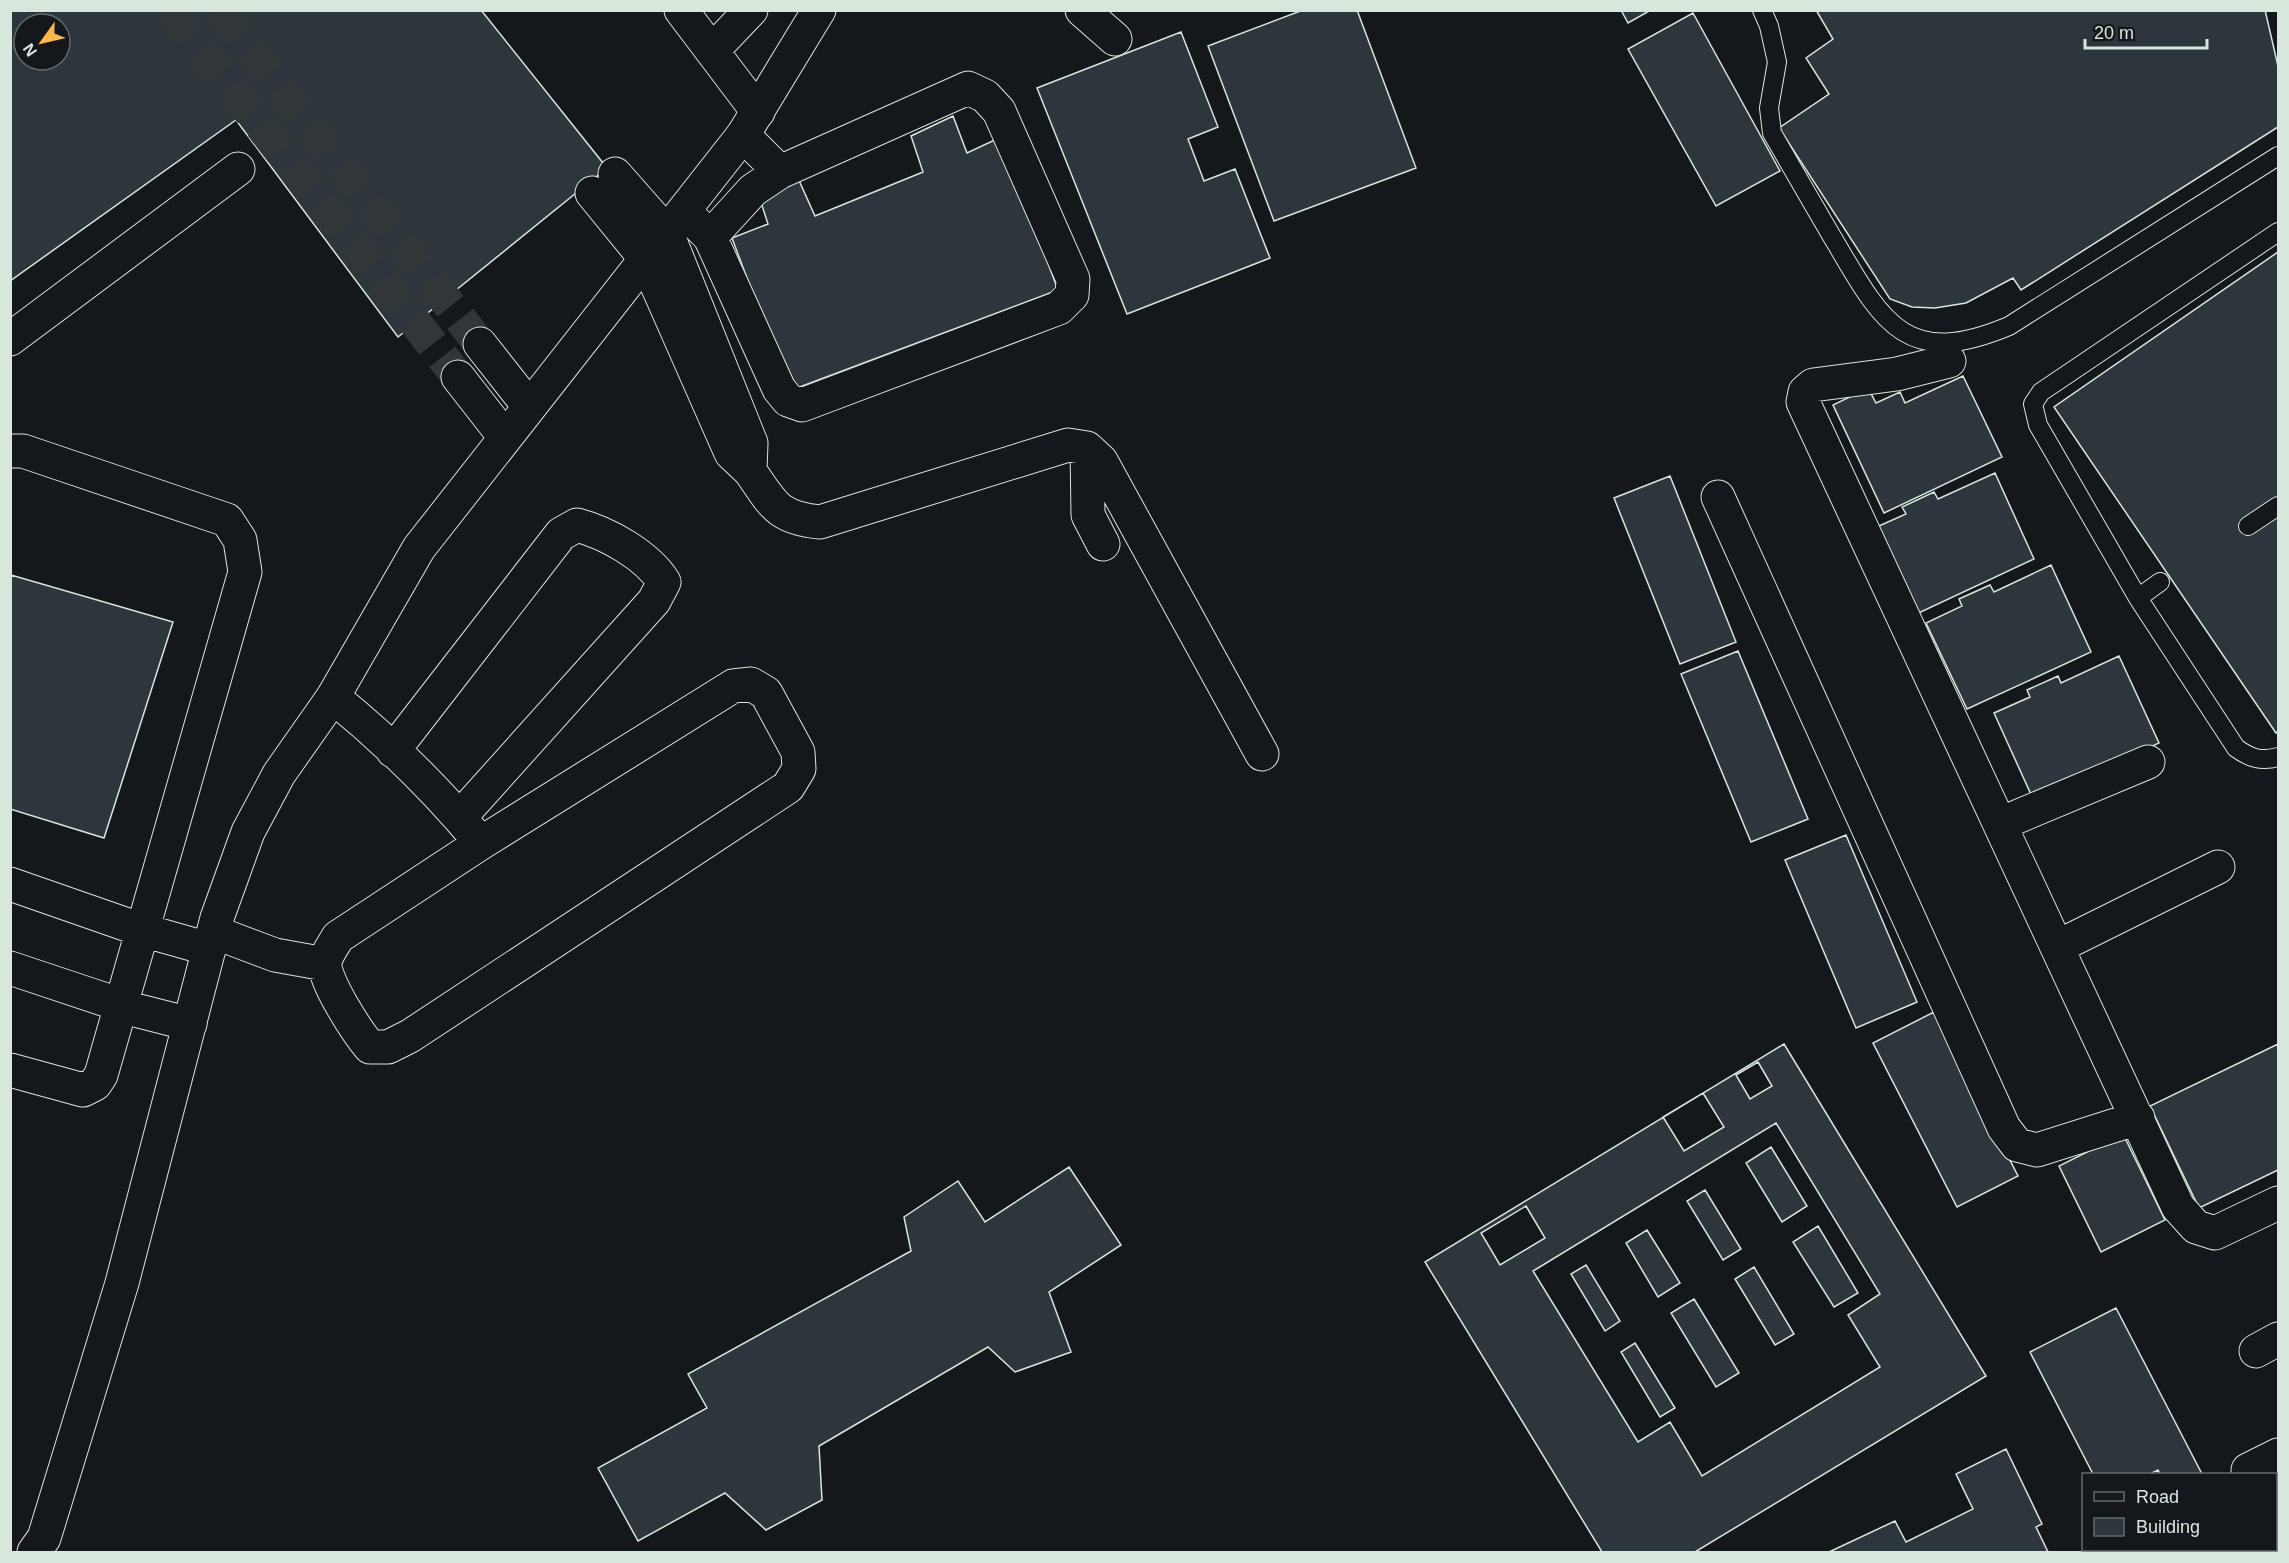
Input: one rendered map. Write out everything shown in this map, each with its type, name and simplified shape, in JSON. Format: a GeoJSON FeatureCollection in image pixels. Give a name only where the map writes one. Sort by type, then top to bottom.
{"type":"FeatureCollection","features":[{"type":"Feature","properties":{"kind":"street"},"geometry":{"type":"LineString","coordinates":[[681,10],[712,51],[750,124],[780,172]]}},
{"type":"Feature","properties":{"kind":"street"},"geometry":{"type":"LineString","coordinates":[[712,51],[751,10]]}},
{"type":"Feature","properties":{"kind":"street"},"geometry":{"type":"LineString","coordinates":[[48,1548],[122,1283],[211,941],[248,832],[279,774],[333,697],[418,548],[528,405],[676,222],[750,124],[819,10]]}},
{"type":"Feature","properties":{"kind":"street"},"geometry":{"type":"LineString","coordinates":[[1082,10],[1114,39]]}},
{"type":"Feature","properties":{"kind":"street"},"geometry":{"type":"LineString","coordinates":[[710,237],[753,190],[780,172],[968,88],[985,96],[999,111],[1072,279],[1072,295],[1059,308],[802,405],[788,400],[779,389],[710,237],[676,222],[603,183],[645,258],[731,453],[750,471],[778,510],[799,520],[820,522],[1068,445],[1087,448],[1101,460],[1262,754]]}},
{"type":"Feature","properties":{"kind":"street"},"geometry":{"type":"LineString","coordinates":[[10,339],[238,168]]}},
{"type":"Feature","properties":{"kind":"street"},"geometry":{"type":"LineString","coordinates":[[676,222],[751,443],[750,471]]}},
{"type":"Feature","properties":{"kind":"street"},"geometry":{"type":"LineString","coordinates":[[480,344],[528,405]]}},
{"type":"Feature","properties":{"kind":"street"},"geometry":{"type":"LineString","coordinates":[[1949,361],[1897,374],[1813,385],[1805,392],[1803,402],[2178,1206],[2196,1227],[2215,1233],[2278,1203]]}},
{"type":"Feature","properties":{"kind":"street"},"geometry":{"type":"LineString","coordinates":[[458,377],[504,436]]}},
{"type":"Feature","properties":{"kind":"street"},"geometry":{"type":"LineString","coordinates":[[1087,448],[1088,515],[1103,544]]}},
{"type":"Feature","properties":{"kind":"street"},"geometry":{"type":"LineString","coordinates":[[10,451],[23,451],[227,520],[240,540],[245,572],[101,1075],[95,1084],[83,1090],[72,1089],[10,1070]]}},
{"type":"Feature","properties":{"kind":"street"},"geometry":{"type":"LineString","coordinates":[[1718,497],[2004,1128],[2018,1145],[2037,1150],[2138,1118]]}},
{"type":"Feature","properties":{"kind":"street"},"geometry":{"type":"LineString","coordinates":[[393,751],[561,534],[577,525],[597,531],[655,568],[664,582],[654,600],[460,818]]}},
{"type":"Feature","properties":{"kind":"street"},"geometry":{"type":"LineString","coordinates":[[751,684],[766,693],[798,752],[799,769],[788,787],[410,1036],[388,1047],[370,1047],[332,986],[325,964],[338,936],[481,843],[733,686],[751,684]]}},
{"type":"Feature","properties":{"kind":"street"},"geometry":{"type":"LineString","coordinates":[[333,697],[393,751],[460,818],[481,843]]}},
{"type":"Feature","properties":{"kind":"street"},"geometry":{"type":"LineString","coordinates":[[2000,824],[2148,762]]}},
{"type":"Feature","properties":{"kind":"street"},"geometry":{"type":"LineString","coordinates":[[2057,947],[2218,867]]}},
{"type":"Feature","properties":{"kind":"street"},"geometry":{"type":"LineString","coordinates":[[10,884],[142,930],[325,964]]}},
{"type":"Feature","properties":{"kind":"street"},"geometry":{"type":"LineString","coordinates":[[10,968],[190,1024]]}},
{"type":"Feature","properties":{"kind":"street"},"geometry":{"type":"LineString","coordinates":[[2248,1470],[2278,1455]]}},
{"type":"Feature","properties":{"kind":"lane"},"geometry":{"type":"LineString","coordinates":[[1762,10],[1769,26],[1778,62],[1769,108],[1772,134],[1869,300],[1890,324],[1924,340],[1956,343],[1983,337],[2010,326],[2278,156]]}},
{"type":"Feature","properties":{"kind":"lane"},"geometry":{"type":"LineString","coordinates":[[2278,232],[2041,392],[2033,404],[2038,425],[2138,598],[2236,748],[2250,758],[2268,760],[2278,757]]}},
{"type":"Feature","properties":{"kind":"lane"},"geometry":{"type":"LineString","coordinates":[[2248,526],[2278,506]]}},
{"type":"Feature","properties":{"kind":"lane"},"geometry":{"type":"LineString","coordinates":[[2138,598],[2160,582]]}},
{"type":"Feature","properties":{"kind":"building"},"geometry":{"type":"Polygon","coordinates":[[[10,10],[481,10],[607,168],[398,337],[236,120],[10,281],[10,10]]]}},
{"type":"Feature","properties":{"kind":"building"},"geometry":{"type":"Polygon","coordinates":[[[1303,10],[1357,10],[1416,168],[1274,221],[1208,46],[1303,10]]]}},
{"type":"Feature","properties":{"kind":"building"},"geometry":{"type":"Polygon","coordinates":[[[1621,10],[1651,10],[1628,23],[1621,10]]]}},
{"type":"Feature","properties":{"kind":"building"},"geometry":{"type":"Polygon","coordinates":[[[1816,10],[2265,10],[2278,66],[2278,127],[2021,290],[2013,278],[1966,303],[1935,308],[1912,307],[1890,299],[1779,128],[1829,94],[1806,58],[1833,39],[1816,10]]]}},
{"type":"Feature","properties":{"kind":"building"},"geometry":{"type":"Polygon","coordinates":[[[1693,13],[1780,171],[1716,206],[1628,49],[1693,13]]]}},
{"type":"Feature","properties":{"kind":"building"},"geometry":{"type":"Polygon","coordinates":[[[1181,32],[1218,127],[1188,139],[1204,181],[1235,169],[1270,258],[1127,314],[1037,88],[1181,32]]]}},
{"type":"Feature","properties":{"kind":"building"},"geometry":{"type":"Polygon","coordinates":[[[953,116],[967,153],[1001,137],[1058,290],[789,391],[732,238],[768,224],[758,193],[797,176],[815,216],[923,172],[911,136],[953,116]]]}},
{"type":"Feature","properties":{"kind":"building"},"geometry":{"type":"Polygon","coordinates":[[[2278,252],[2278,731],[2276,733],[2054,407],[2278,252]]]}},
{"type":"Feature","properties":{"kind":"building"},"geometry":{"type":"Polygon","coordinates":[[[1963,376],[2002,457],[1884,513],[1833,405],[1868,388],[1876,403],[1900,392],[1905,403],[1963,376]]]}},
{"type":"Feature","properties":{"kind":"building"},"geometry":{"type":"Polygon","coordinates":[[[1995,473],[2034,559],[1910,617],[1870,530],[1906,514],[1902,507],[1934,492],[1938,499],[1995,473]]]}},
{"type":"Feature","properties":{"kind":"building"},"geometry":{"type":"Polygon","coordinates":[[[1670,476],[1736,642],[1680,664],[1614,498],[1670,476]]]}},
{"type":"Feature","properties":{"kind":"building"},"geometry":{"type":"Polygon","coordinates":[[[2051,565],[2091,652],[1967,709],[1926,623],[1962,606],[1959,599],[1990,585],[1994,592],[2051,565]]]}},
{"type":"Feature","properties":{"kind":"building"},"geometry":{"type":"Polygon","coordinates":[[[11,575],[173,622],[104,838],[10,809],[11,575]]]}},
{"type":"Feature","properties":{"kind":"building"},"geometry":{"type":"Polygon","coordinates":[[[1738,651],[1808,819],[1751,842],[1681,674],[1738,651]]]}},
{"type":"Feature","properties":{"kind":"building"},"geometry":{"type":"Polygon","coordinates":[[[2119,656],[2159,743],[2034,801],[1994,713],[2030,697],[2027,690],[2058,676],[2061,683],[2119,656]]]}},
{"type":"Feature","properties":{"kind":"building"},"geometry":{"type":"Polygon","coordinates":[[[1846,835],[1917,1002],[1856,1028],[1785,860],[1846,835]]]}},
{"type":"Feature","properties":{"kind":"building"},"geometry":{"type":"Polygon","coordinates":[[[1934,1012],[2018,1176],[1957,1207],[1873,1043],[1934,1012]]]}},
{"type":"Feature","properties":{"kind":"building"},"geometry":{"type":"Polygon","coordinates":[[[1784,1044],[1986,1376],[1695,1552],[1602,1552],[1425,1262],[1784,1044]],[[1771,1147],[1746,1163],[1782,1222],[1807,1206],[1771,1147]],[[1705,1190],[1687,1201],[1723,1260],[1741,1249],[1705,1190]],[[1818,1226],[1793,1242],[1834,1307],[1858,1293],[1818,1226]],[[1647,1230],[1626,1243],[1658,1297],[1680,1283],[1647,1230]],[[1586,1265],[1571,1274],[1605,1331],[1620,1321],[1586,1265]],[[1754,1267],[1735,1279],[1775,1345],[1794,1334],[1754,1267]],[[1694,1299],[1671,1313],[1716,1387],[1739,1373],[1694,1299]],[[1635,1343],[1621,1352],[1660,1417],[1675,1408],[1635,1343]]]}},
{"type":"Feature","properties":{"kind":"building"},"geometry":{"type":"Polygon","coordinates":[[[2278,1044],[2278,1170],[2199,1208],[2150,1106],[2278,1044]]]}},
{"type":"Feature","properties":{"kind":"building"},"geometry":{"type":"Polygon","coordinates":[[[1758,1062],[1772,1086],[1750,1099],[1736,1075],[1758,1062]]]}},
{"type":"Feature","properties":{"kind":"building"},"geometry":{"type":"Polygon","coordinates":[[[1703,1093],[1724,1127],[1684,1151],[1663,1117],[1703,1093]]]}},
{"type":"Feature","properties":{"kind":"building"},"geometry":{"type":"Polygon","coordinates":[[[1776,1123],[1880,1294],[1848,1315],[1880,1367],[1702,1476],[1670,1422],[1638,1442],[1533,1271],[1776,1123]]]}},
{"type":"Feature","properties":{"kind":"building"},"geometry":{"type":"Polygon","coordinates":[[[2123,1134],[2165,1220],[2101,1252],[2059,1166],[2123,1134]]]}},
{"type":"Feature","properties":{"kind":"building"},"geometry":{"type":"Polygon","coordinates":[[[1069,1167],[1121,1245],[1049,1292],[1071,1352],[1015,1372],[988,1347],[819,1446],[822,1500],[766,1530],[725,1493],[638,1541],[598,1468],[707,1408],[688,1374],[911,1251],[904,1217],[958,1181],[985,1222],[1069,1167]]]}},
{"type":"Feature","properties":{"kind":"building"},"geometry":{"type":"Polygon","coordinates":[[[1526,1206],[1545,1238],[1500,1265],[1481,1233],[1526,1206]]]}},
{"type":"Feature","properties":{"kind":"building"},"geometry":{"type":"Polygon","coordinates":[[[2116,1308],[2201,1473],[2160,1473],[2158,1470],[2152,1473],[2092,1473],[2030,1352],[2116,1308]]]}},
{"type":"Feature","properties":{"kind":"building"},"geometry":{"type":"Polygon","coordinates":[[[2006,1449],[2042,1524],[2036,1527],[2048,1552],[1829,1552],[1895,1521],[1906,1542],[1973,1509],[1956,1474],[2006,1449]]]}},
{"type":"Feature","properties":{"kind":"tunnel"},"geometry":{"type":"LineString","coordinates":[[170,10],[458,377]]}},
{"type":"Feature","properties":{"kind":"tunnel"},"geometry":{"type":"LineString","coordinates":[[219,10],[480,344]]}}]}
